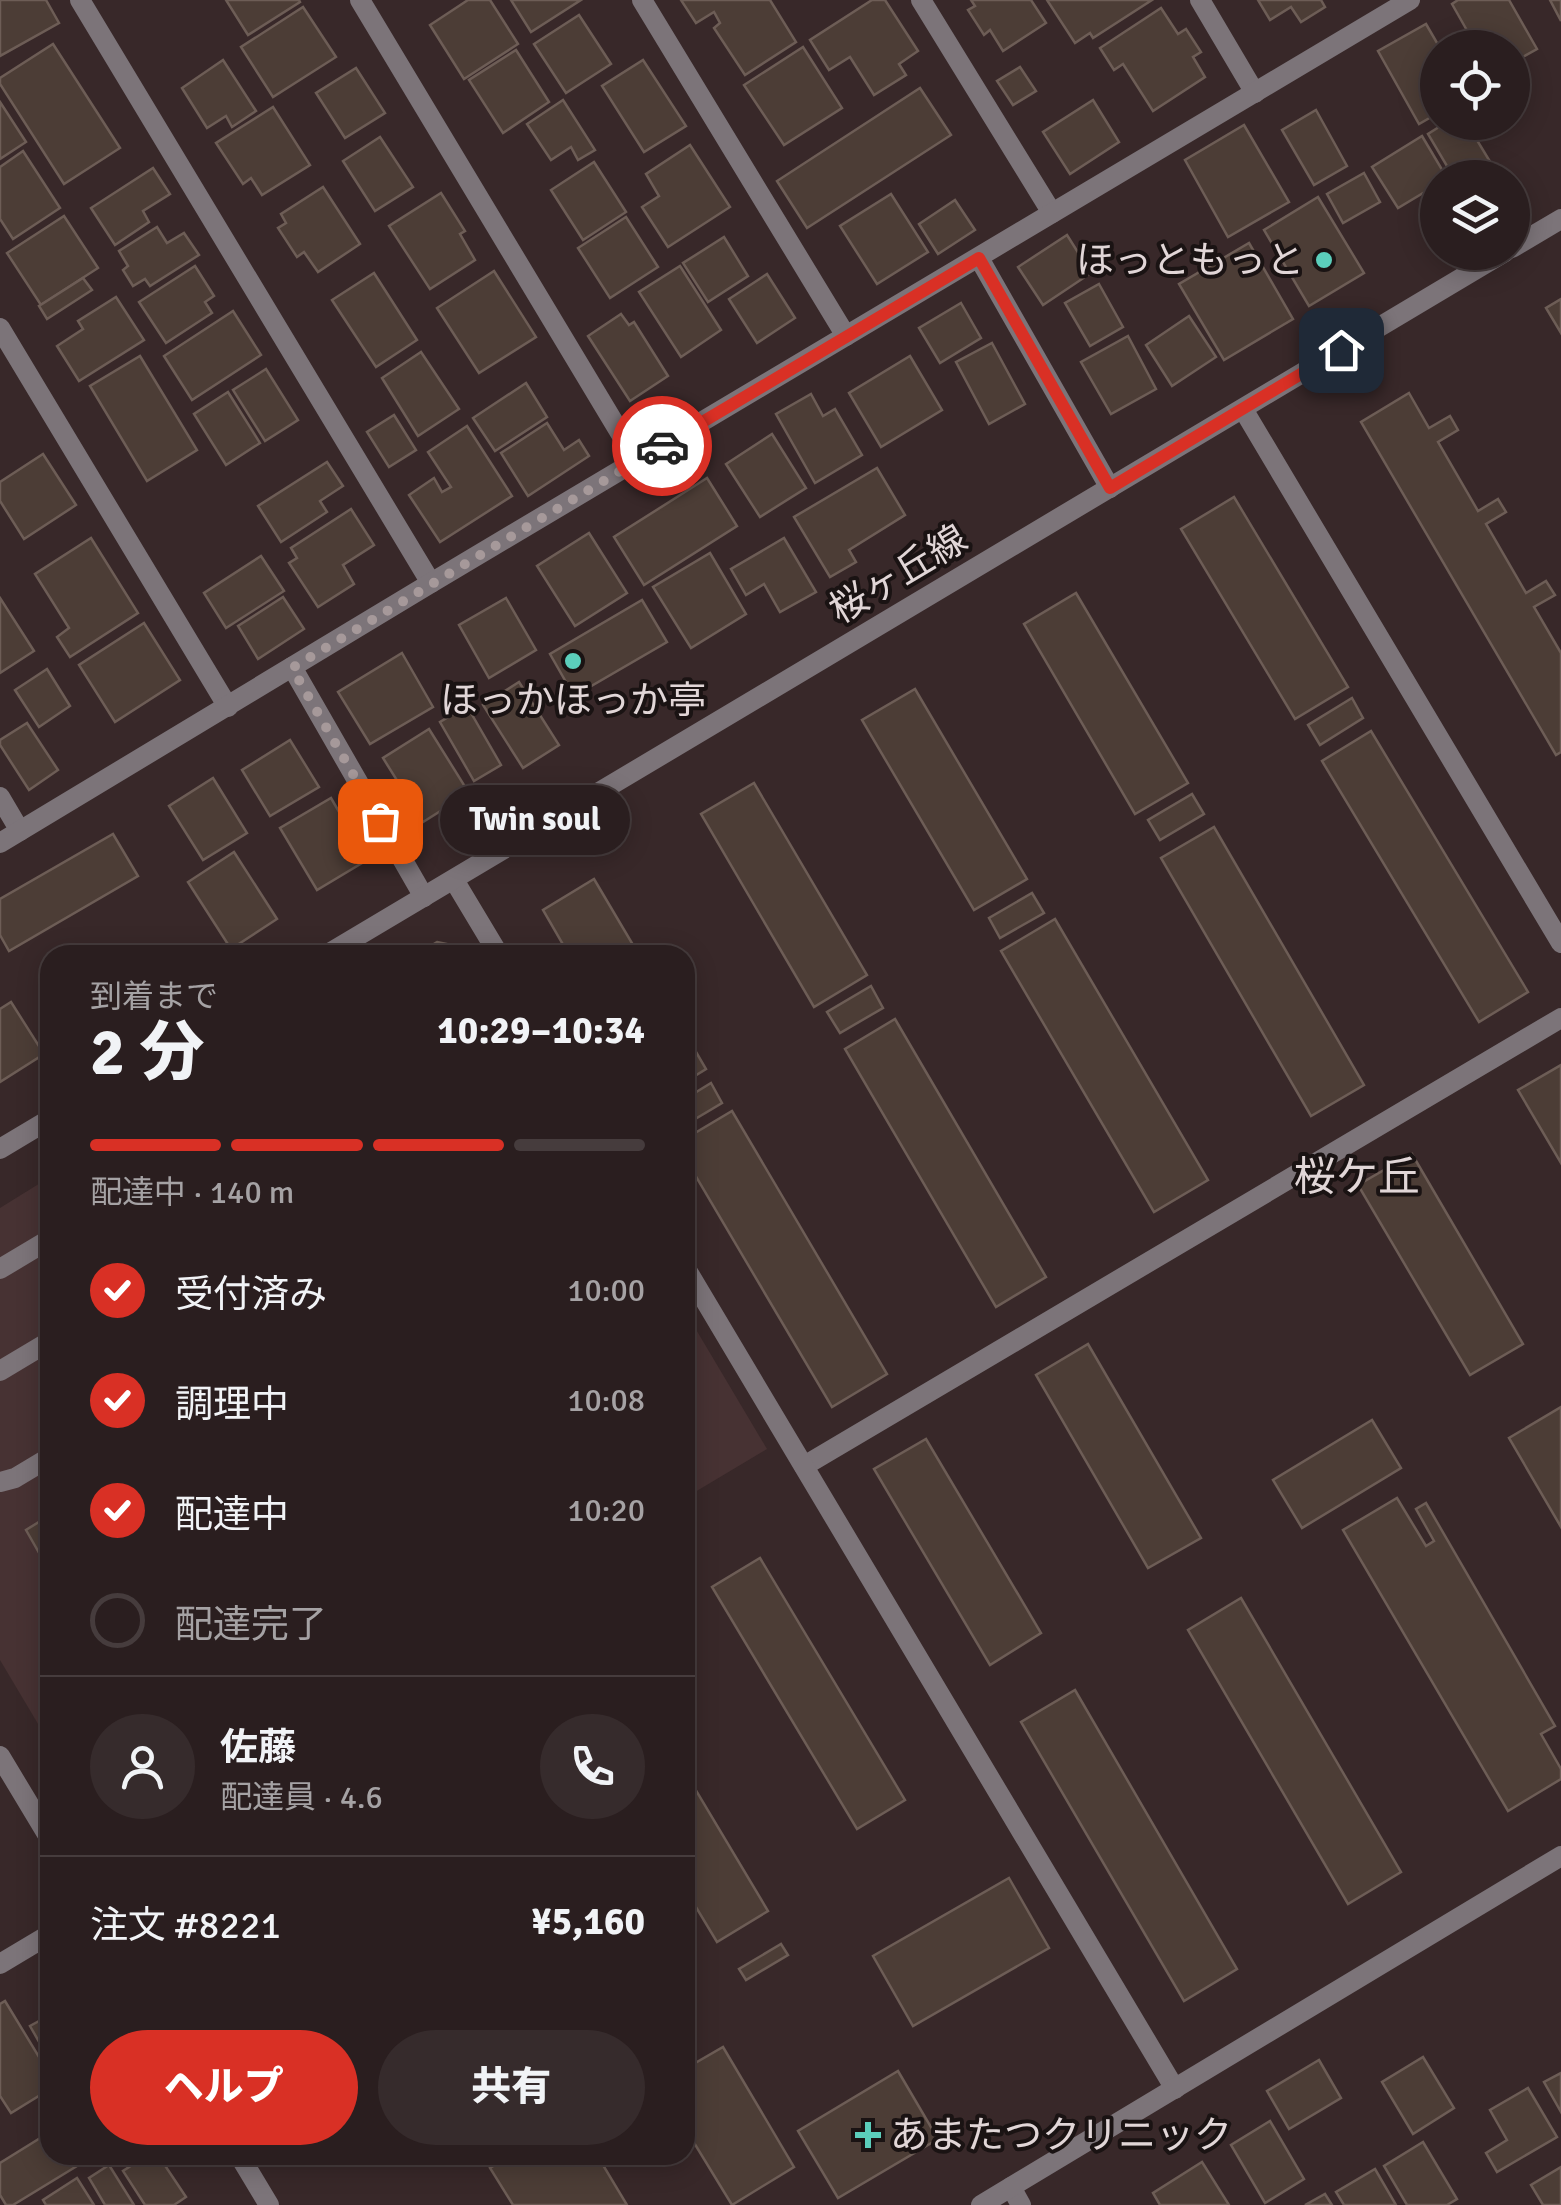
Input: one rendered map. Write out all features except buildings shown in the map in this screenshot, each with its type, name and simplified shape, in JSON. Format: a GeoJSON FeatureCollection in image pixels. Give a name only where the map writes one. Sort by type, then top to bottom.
{"type":"FeatureCollection","features":[{"type":"Feature","properties":{"kind":"street"},"geometry":{"type":"LineString","coordinates":[[80,0],[431,584]]}},
{"type":"Feature","properties":{"kind":"street"},"geometry":{"type":"LineString","coordinates":[[360,0],[637,461]]}},
{"type":"Feature","properties":{"kind":"street"},"geometry":{"type":"LineString","coordinates":[[642,0],[846,336]]}},
{"type":"Feature","properties":{"kind":"street"},"geometry":{"type":"LineString","coordinates":[[922,0],[1052,214]]}},
{"type":"Feature","properties":{"kind":"street"},"geometry":{"type":"LineString","coordinates":[[1200,0],[1254,93]]}},
{"type":"Feature","properties":{"kind":"street"},"geometry":{"type":"LineString","coordinates":[[0,844],[1410,0]]}},
{"type":"Feature","properties":{"kind":"street"},"geometry":{"type":"LineString","coordinates":[[1530,237],[1561,219]]}},
{"type":"Feature","properties":{"kind":"street"},"geometry":{"type":"LineString","coordinates":[[979,258],[1110,488]]}},
{"type":"Feature","properties":{"kind":"street","name":"桜ヶ丘線"},"geometry":{"type":"LineString","coordinates":[[343,945],[1475,270]]}},
{"type":"Feature","properties":{"kind":"street"},"geometry":{"type":"LineString","coordinates":[[0,328],[228,706]]}},
{"type":"Feature","properties":{"kind":"street"},"geometry":{"type":"LineString","coordinates":[[1243,410],[1561,943]]}},
{"type":"Feature","properties":{"kind":"street"},"geometry":{"type":"LineString","coordinates":[[292,668],[424,898]]}},
{"type":"Feature","properties":{"kind":"street"},"geometry":{"type":"LineString","coordinates":[[0,797],[20,831]]}},
{"type":"Feature","properties":{"kind":"street"},"geometry":{"type":"LineString","coordinates":[[454,880],[492,945]]}},
{"type":"Feature","properties":{"kind":"street"},"geometry":{"type":"LineString","coordinates":[[804,1466],[1561,1018]]}},
{"type":"Feature","properties":{"kind":"street"},"geometry":{"type":"LineString","coordinates":[[0,1149],[40,1125]]}},
{"type":"Feature","properties":{"kind":"street"},"geometry":{"type":"LineString","coordinates":[[0,1269],[40,1245]]}},
{"type":"Feature","properties":{"kind":"street"},"geometry":{"type":"LineString","coordinates":[[695,1284],[1174,2089]]}},
{"type":"Feature","properties":{"kind":"street"},"geometry":{"type":"LineString","coordinates":[[0,1371],[40,1347]]}},
{"type":"Feature","properties":{"kind":"street"},"geometry":{"type":"LineString","coordinates":[[0,1482],[40,1464]]}},
{"type":"Feature","properties":{"kind":"street"},"geometry":{"type":"LineString","coordinates":[[0,1756],[40,1822]]}},
{"type":"Feature","properties":{"kind":"street"},"geometry":{"type":"LineString","coordinates":[[981,2205],[1016,2196],[1174,2089],[1559,1861]]}},
{"type":"Feature","properties":{"kind":"street"},"geometry":{"type":"LineString","coordinates":[[0,1964],[40,1940]]}},
{"type":"Feature","properties":{"kind":"street"},"geometry":{"type":"LineString","coordinates":[[245,2165],[268,2205]]}},
{"type":"Feature","properties":{"kind":"shaded area"},"geometry":{"type":"Polygon","coordinates":[[[40,1183],[40,1727],[0,1660],[0,1208],[40,1183]]]}},
{"type":"Feature","properties":{"kind":"shaded area"},"geometry":{"type":"Polygon","coordinates":[[[695,1328],[767,1449],[695,1492],[695,1328]]]}},
{"type":"Feature","properties":{"kind":"way so far"},"geometry":{"type":"LineString","coordinates":[[380,821],[292,668],[662,446]]}},
{"type":"Feature","properties":{"kind":"place","name":"ほっともっと"},"geometry":{"type":"Point","coordinates":[1324,260]}},
{"type":"Feature","properties":{"kind":"place","name":"ほっかほっか亭"},"geometry":{"type":"Point","coordinates":[573,661]}},
{"type":"Feature","properties":{"kind":"place","name":"Twin soul"},"geometry":{"type":"Point","coordinates":[380,821]}},
{"type":"Feature","properties":{"kind":"place","name":"あまたつクリニック"},"geometry":{"type":"Point","coordinates":[868,2135]}},
{"type":"Feature","properties":{"kind":"district","name":"桜ケ丘"},"geometry":{"type":"Point","coordinates":[1357,1176]}},
{"type":"Feature","properties":{"kind":"route"},"geometry":{"type":"LineString","coordinates":[[662,446],[979,258],[1110,488],[1341,350]]}}]}
